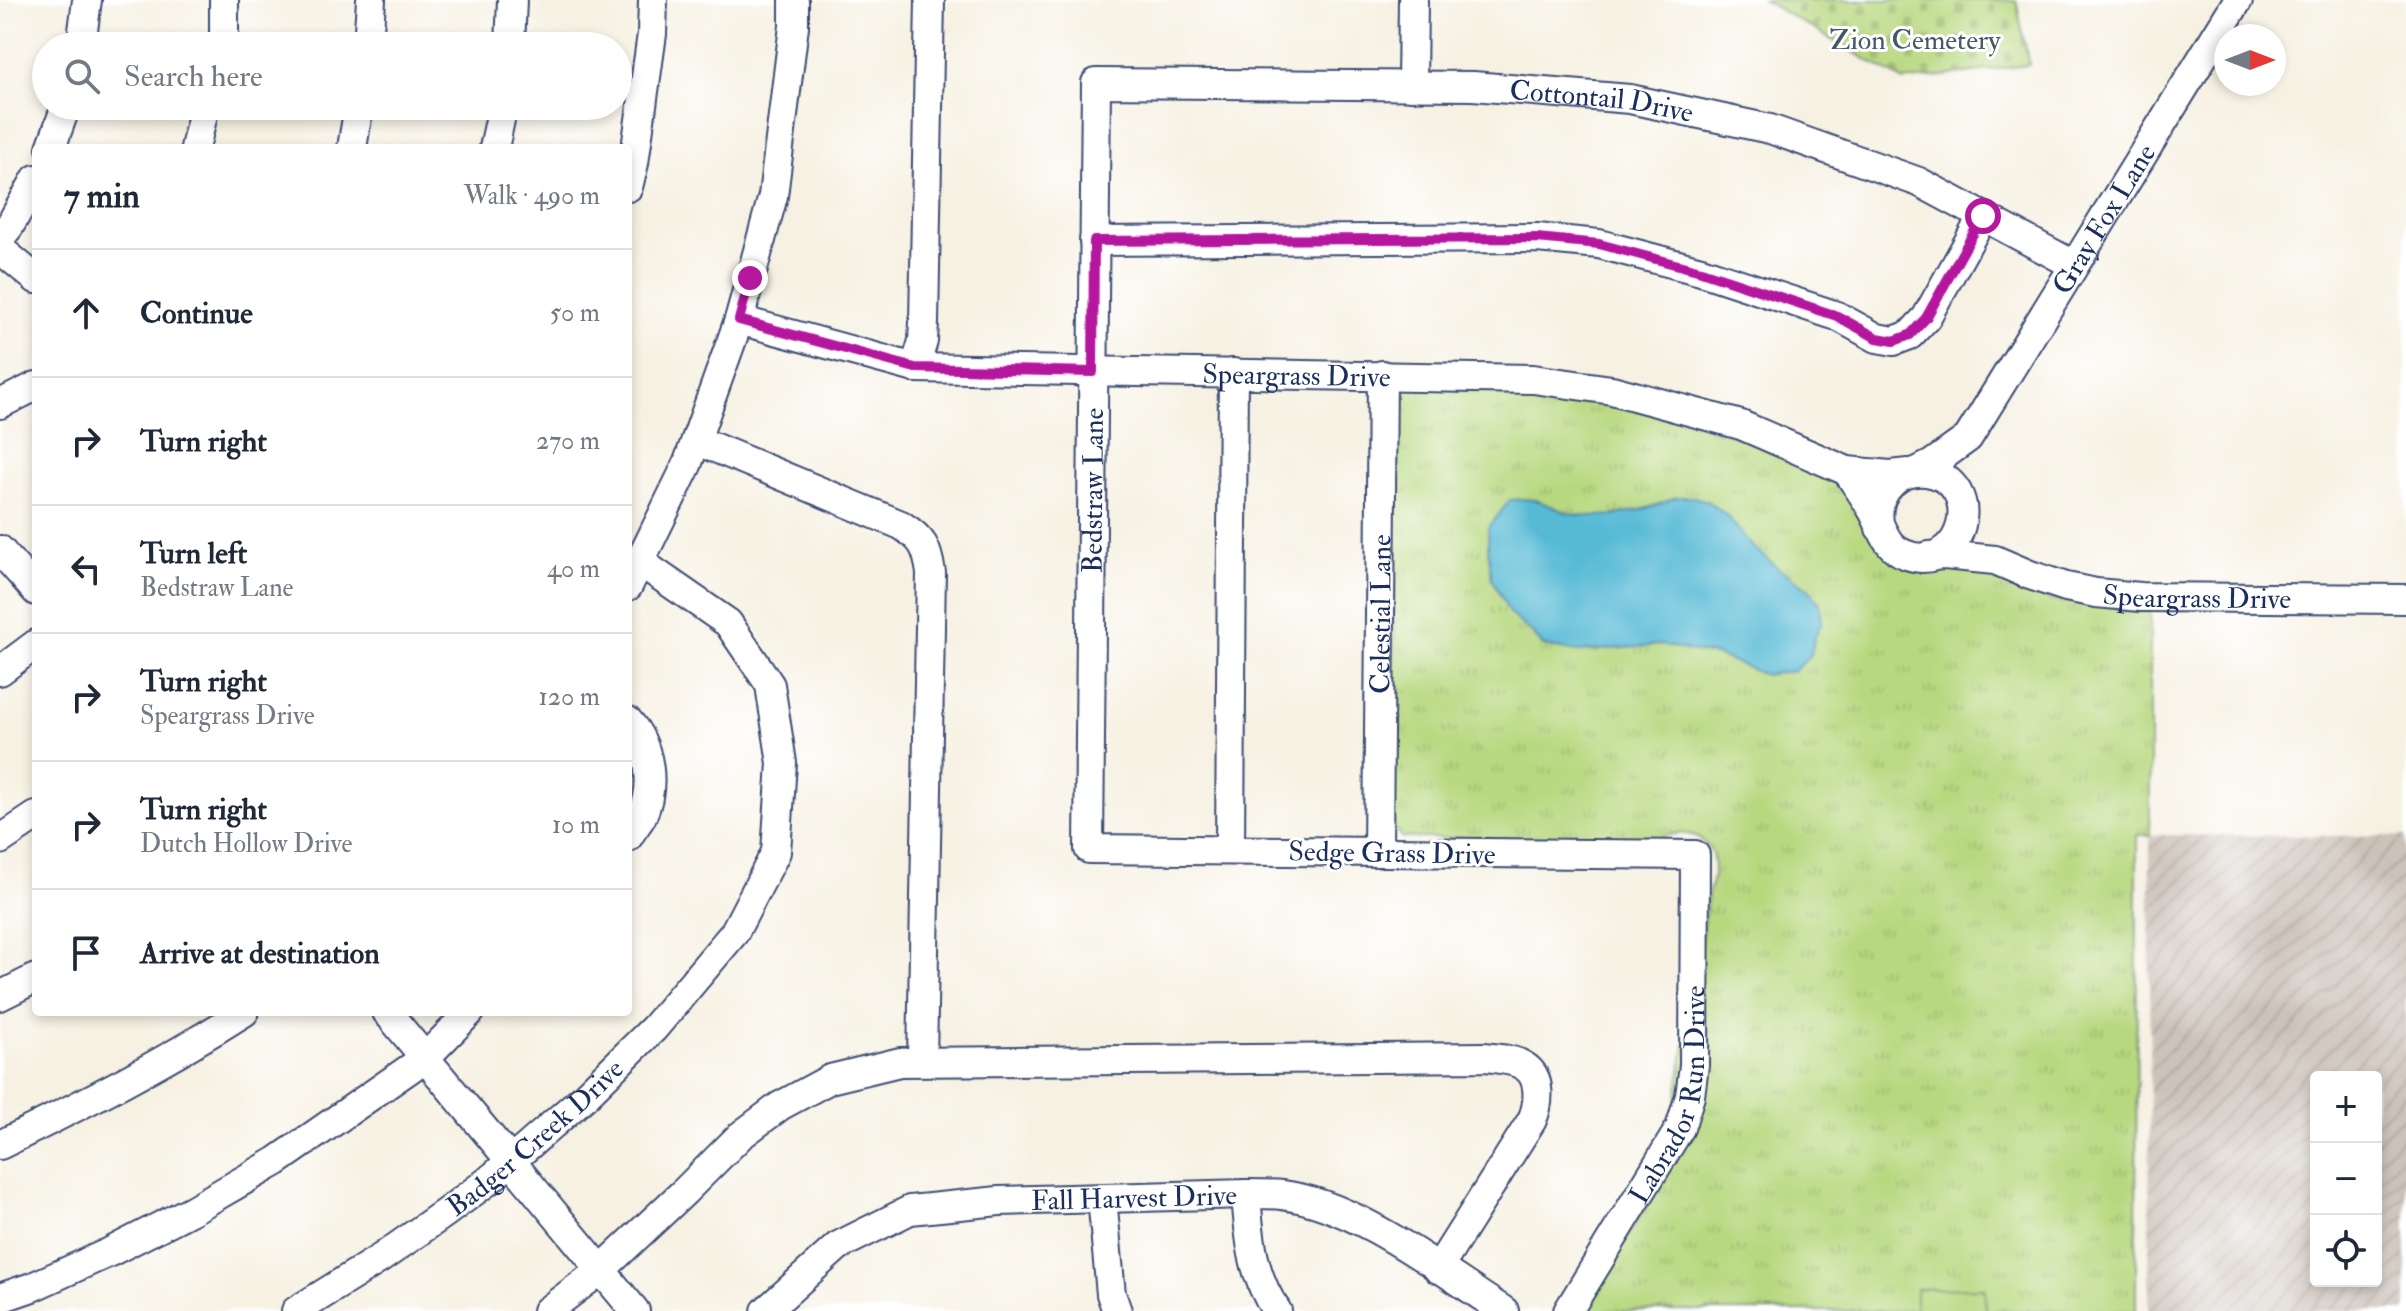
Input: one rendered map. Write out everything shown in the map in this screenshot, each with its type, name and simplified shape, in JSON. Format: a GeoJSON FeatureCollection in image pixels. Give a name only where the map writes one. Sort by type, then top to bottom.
{"type":"FeatureCollection","features":[{"type":"Feature","properties":{"kind":"street"},"geometry":{"type":"LineString","coordinates":[[83,32],[87,0]]}},
{"type":"Feature","properties":{"kind":"street"},"geometry":{"type":"LineString","coordinates":[[224,0],[224,32]]}},
{"type":"Feature","properties":{"kind":"street"},"geometry":{"type":"LineString","coordinates":[[369,32],[371,0]]}},
{"type":"Feature","properties":{"kind":"street"},"geometry":{"type":"LineString","coordinates":[[511,32],[512,0]]}},
{"type":"Feature","properties":{"kind":"street"},"geometry":{"type":"LineString","coordinates":[[632,171],[652,34],[653,0]]}},
{"type":"Feature","properties":{"kind":"street"},"geometry":{"type":"LineString","coordinates":[[634,574],[687,465],[739,320],[773,196],[794,26],[794,0]]}},
{"type":"Feature","properties":{"kind":"street"},"geometry":{"type":"LineString","coordinates":[[915,368],[923,341],[924,322],[930,0]]}},
{"type":"Feature","properties":{"kind":"street"},"geometry":{"type":"LineString","coordinates":[[1412,86],[1413,0]]}},
{"type":"Feature","properties":{"kind":"street","name":"Gray Fox Lane"},"geometry":{"type":"LineString","coordinates":[[1912,473],[1932,464],[1968,438],[2238,0]]}},
{"type":"Feature","properties":{"kind":"street","name":"Cottontail Drive"},"geometry":{"type":"LineString","coordinates":[[1096,83],[1473,86],[1630,99],[1770,129],[1919,182],[2074,265]]}},
{"type":"Feature","properties":{"kind":"street","name":"Bedstraw Lane"},"geometry":{"type":"LineString","coordinates":[[1089,849],[1096,83]]}},
{"type":"Feature","properties":{"kind":"street"},"geometry":{"type":"LineString","coordinates":[[52,144],[61,120]]}},
{"type":"Feature","properties":{"kind":"street"},"geometry":{"type":"LineString","coordinates":[[196,144],[202,120]]}},
{"type":"Feature","properties":{"kind":"street"},"geometry":{"type":"LineString","coordinates":[[353,144],[357,120]]}},
{"type":"Feature","properties":{"kind":"street"},"geometry":{"type":"LineString","coordinates":[[495,144],[500,120]]}},
{"type":"Feature","properties":{"kind":"street"},"geometry":{"type":"LineString","coordinates":[[0,238],[32,186]]}},
{"type":"Feature","properties":{"kind":"street"},"geometry":{"type":"LineString","coordinates":[[1094,241],[1537,238],[1599,244],[1701,271],[1837,316],[1877,338],[1894,341],[1910,335],[1926,318],[1983,216]]}},
{"type":"Feature","properties":{"kind":"street"},"geometry":{"type":"LineString","coordinates":[[0,249],[32,276]]}},
{"type":"Feature","properties":{"kind":"street","name":"Speargrass Drive"},"geometry":{"type":"LineString","coordinates":[[739,320],[915,368],[1533,379],[1612,390],[1741,425],[1847,471],[1890,475],[1912,473]]}},
{"type":"Feature","properties":{"kind":"street"},"geometry":{"type":"LineString","coordinates":[[1230,850],[1233,373]]}},
{"type":"Feature","properties":{"kind":"street","name":"Celestial Lane"},"geometry":{"type":"LineString","coordinates":[[1378,852],[1382,375]]}},
{"type":"Feature","properties":{"kind":"street"},"geometry":{"type":"LineString","coordinates":[[0,404],[32,388]]}},
{"type":"Feature","properties":{"kind":"street","name":"Gray Fox Lane"},"geometry":{"type":"LineString","coordinates":[[1960,499],[1968,438]]}},
{"type":"Feature","properties":{"kind":"street"},"geometry":{"type":"LineString","coordinates":[[696,440],[901,525],[918,536],[926,548],[931,573],[922,1061]]}},
{"type":"Feature","properties":{"kind":"street"},"geometry":{"type":"LineString","coordinates":[[1847,471],[1889,543],[1914,557],[1943,551],[1957,536],[1963,522],[1960,499]]}},
{"type":"Feature","properties":{"kind":"street"},"geometry":{"type":"LineString","coordinates":[[1880,528],[1878,510],[1882,496],[1896,480],[1912,473],[1937,475],[1949,483],[1960,499],[1969,521],[1995,560]]}},
{"type":"Feature","properties":{"kind":"street"},"geometry":{"type":"LineString","coordinates":[[0,550],[32,586]]}},
{"type":"Feature","properties":{"kind":"street","name":"Speargrass Drive"},"geometry":{"type":"LineString","coordinates":[[1929,556],[1995,560],[2066,587],[2096,593],[2141,597],[2406,599]]}},
{"type":"Feature","properties":{"kind":"street","name":"Badger Creek Drive"},"geometry":{"type":"LineString","coordinates":[[296,1311],[381,1258],[467,1197],[583,1098],[654,1028],[734,933],[776,852],[782,763],[770,685],[728,623],[634,574]]}},
{"type":"Feature","properties":{"kind":"street"},"geometry":{"type":"LineString","coordinates":[[0,671],[32,647]]}},
{"type":"Feature","properties":{"kind":"street"},"geometry":{"type":"LineString","coordinates":[[632,725],[648,755],[649,790],[642,814],[632,830]]}},
{"type":"Feature","properties":{"kind":"street"},"geometry":{"type":"LineString","coordinates":[[0,840],[32,819]]}},
{"type":"Feature","properties":{"kind":"street","name":"Sedge Grass Drive"},"geometry":{"type":"LineString","coordinates":[[1089,849],[1695,855]]}},
{"type":"Feature","properties":{"kind":"street","name":"Labrador Run Drive"},"geometry":{"type":"LineString","coordinates":[[1568,1311],[1680,1128],[1690,1096],[1694,1065],[1695,855]]}},
{"type":"Feature","properties":{"kind":"street"},"geometry":{"type":"LineString","coordinates":[[0,996],[32,980]]}},
{"type":"Feature","properties":{"kind":"street"},"geometry":{"type":"LineString","coordinates":[[0,1145],[201,1040],[238,1016]]}},
{"type":"Feature","properties":{"kind":"street"},"geometry":{"type":"LineString","coordinates":[[390,1016],[635,1311]]}},
{"type":"Feature","properties":{"kind":"street"},"geometry":{"type":"LineString","coordinates":[[0,1298],[110,1252],[277,1161],[425,1058],[466,1016]]}},
{"type":"Feature","properties":{"kind":"street"},"geometry":{"type":"LineString","coordinates":[[547,1311],[601,1270],[740,1136],[780,1106],[830,1079],[900,1062],[1485,1057],[1524,1065],[1535,1081],[1537,1107],[1532,1120],[1438,1269]]}},
{"type":"Feature","properties":{"kind":"street"},"geometry":{"type":"LineString","coordinates":[[1246,1194],[1248,1231],[1255,1267],[1277,1311]]}},
{"type":"Feature","properties":{"kind":"street","name":"Fall Harvest Drive"},"geometry":{"type":"LineString","coordinates":[[766,1311],[838,1246],[910,1210],[999,1201],[1246,1194],[1284,1195],[1361,1221],[1504,1311]]}},
{"type":"Feature","properties":{"kind":"street"},"geometry":{"type":"LineString","coordinates":[[1102,1198],[1111,1294],[1117,1311]]}},
{"type":"Feature","properties":{"kind":"shaded area"},"geometry":{"type":"Polygon","coordinates":[[[2150,835],[2406,836],[2406,1311],[2149,1311],[2150,835]]]}},
{"type":"Feature","properties":{"kind":"green space","name":"Zion Cemetery"},"geometry":{"type":"Polygon","coordinates":[[[1763,0],[2016,0],[2029,65],[1904,81],[1763,0]]]}},
{"type":"Feature","properties":{"kind":"green space"},"geometry":{"type":"Polygon","coordinates":[[[1412,384],[1501,389],[1636,405],[1738,436],[1829,472],[1856,493],[1876,537],[1994,572],[2050,600],[2150,611],[2150,835],[2137,835],[2136,1311],[1582,1311],[1665,1175],[1713,876],[1713,858],[1704,842],[1678,833],[1659,839],[1415,838],[1401,837],[1393,826],[1394,402],[1398,393],[1412,384]]]}},
{"type":"Feature","properties":{"kind":"green space"},"geometry":{"type":"Polygon","coordinates":[[[1985,1288],[1985,1311],[1916,1311],[1916,1289],[1985,1288]]]}},
{"type":"Feature","properties":{"kind":"water"},"geometry":{"type":"Polygon","coordinates":[[[1676,497],[1707,501],[1726,515],[1752,546],[1808,588],[1820,604],[1822,621],[1811,655],[1795,670],[1765,675],[1719,656],[1660,645],[1579,652],[1543,646],[1510,614],[1492,580],[1488,528],[1510,500],[1532,499],[1572,514],[1602,516],[1641,510],[1676,497]]]}},
{"type":"Feature","properties":{"kind":"route"},"geometry":{"type":"LineString","coordinates":[[750,278],[739,320],[915,368],[1093,372],[1094,241],[1537,238],[1599,244],[1701,271],[1837,316],[1877,338],[1894,341],[1910,335],[1926,318],[1983,216]]}}]}
